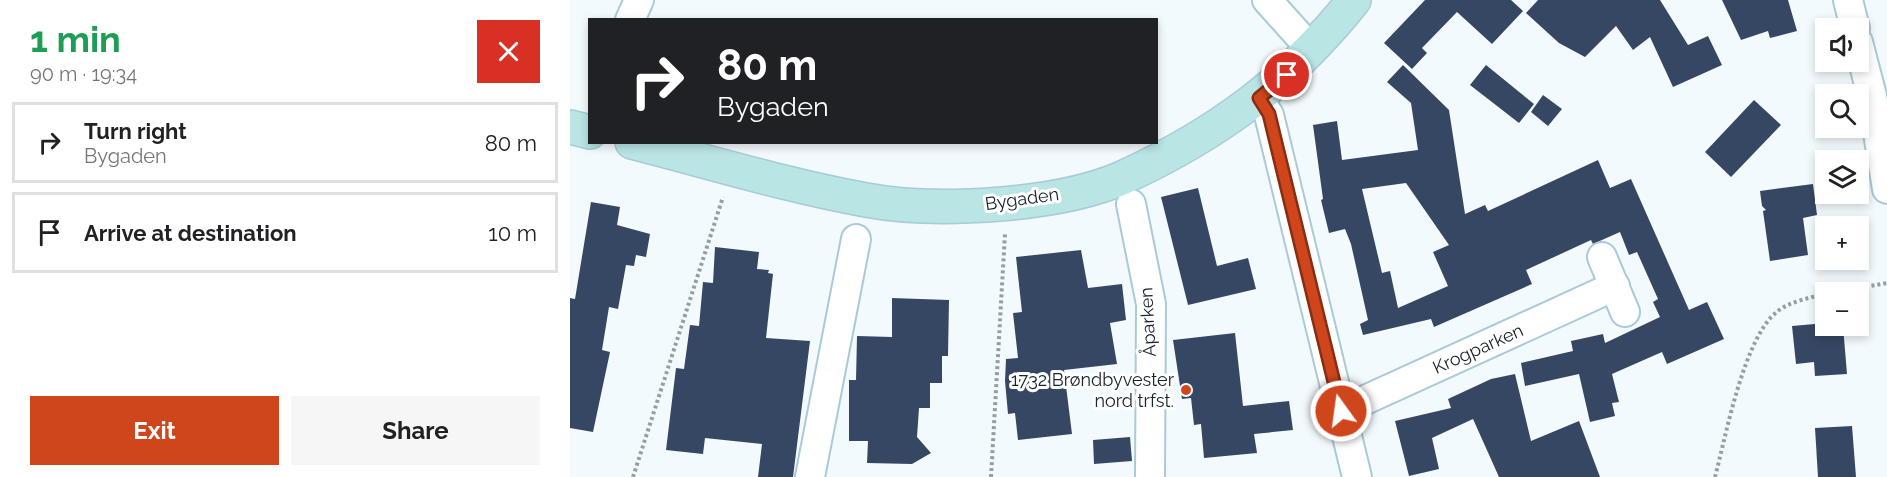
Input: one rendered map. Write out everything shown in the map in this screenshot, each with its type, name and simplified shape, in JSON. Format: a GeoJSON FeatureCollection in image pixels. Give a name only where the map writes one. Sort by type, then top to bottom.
{"type":"FeatureCollection","features":[{"type":"Feature","properties":{"kind":"street"},"geometry":{"type":"LineString","coordinates":[[631,18],[639,0]]}},
{"type":"Feature","properties":{"kind":"street"},"geometry":{"type":"LineString","coordinates":[[1267,0],[1312,50]]}},
{"type":"Feature","properties":{"kind":"street","name":"Bygaden"},"geometry":{"type":"LineString","coordinates":[[640,144],[867,200],[944,207],[1007,203],[1078,191],[1121,178],[1216,129],[1259,98],[1312,50],[1354,0]]}},
{"type":"Feature","properties":{"kind":"street"},"geometry":{"type":"LineString","coordinates":[[1848,0],[1852,18]]}},
{"type":"Feature","properties":{"kind":"street"},"geometry":{"type":"LineString","coordinates":[[1866,72],[1872,96],[1887,189]]}},
{"type":"Feature","properties":{"kind":"street"},"geometry":{"type":"LineString","coordinates":[[1259,98],[1269,114],[1357,477]]}},
{"type":"Feature","properties":{"kind":"street","name":"Åparken"},"geometry":{"type":"LineString","coordinates":[[1131,204],[1151,304],[1150,477]]}},
{"type":"Feature","properties":{"kind":"street"},"geometry":{"type":"LineString","coordinates":[[810,477],[856,238]]}},
{"type":"Feature","properties":{"kind":"street","name":"Krogparken"},"geometry":{"type":"LineString","coordinates":[[1341,411],[1620,299],[1602,257]]}},
{"type":"Feature","properties":{"kind":"path"},"geometry":{"type":"LineString","coordinates":[[633,477],[733,168]]}},
{"type":"Feature","properties":{"kind":"path"},"geometry":{"type":"LineString","coordinates":[[991,477],[1007,203]]}},
{"type":"Feature","properties":{"kind":"path"},"geometry":{"type":"LineString","coordinates":[[1869,286],[1887,283]]}},
{"type":"Feature","properties":{"kind":"path"},"geometry":{"type":"LineString","coordinates":[[1715,477],[1744,370],[1761,331],[1778,310],[1815,298]]}},
{"type":"Feature","properties":{"kind":"building"},"geometry":{"type":"Polygon","coordinates":[[[1425,0],[1511,0],[1523,11],[1492,44],[1457,12],[1422,48],[1427,53],[1412,69],[1384,43],[1425,0]]]}},
{"type":"Feature","properties":{"kind":"building"},"geometry":{"type":"Polygon","coordinates":[[[1538,0],[1660,0],[1688,45],[1708,36],[1722,65],[1673,87],[1650,37],[1633,50],[1616,26],[1585,57],[1559,43],[1526,13],[1538,0]]]}},
{"type":"Feature","properties":{"kind":"building"},"geometry":{"type":"Polygon","coordinates":[[[1722,0],[1788,0],[1797,31],[1770,38],[1768,31],[1741,40],[1722,0]]]}},
{"type":"Feature","properties":{"kind":"building"},"geometry":{"type":"Polygon","coordinates":[[[1403,65],[1449,110],[1465,214],[1485,205],[1488,211],[1598,160],[1610,188],[1631,179],[1689,310],[1707,302],[1724,339],[1667,364],[1662,352],[1612,374],[1619,402],[1612,403],[1615,416],[1590,422],[1579,374],[1525,386],[1521,363],[1573,351],[1571,341],[1603,334],[1605,343],[1660,317],[1653,302],[1658,299],[1637,252],[1629,255],[1620,232],[1593,244],[1591,240],[1526,270],[1532,284],[1434,327],[1431,319],[1363,335],[1360,324],[1368,320],[1351,244],[1345,229],[1329,233],[1321,200],[1323,199],[1313,125],[1337,121],[1342,160],[1418,150],[1411,103],[1387,82],[1403,65]],[[1406,183],[1362,189],[1382,273],[1390,271],[1398,308],[1448,286],[1433,252],[1449,245],[1406,183]]]}},
{"type":"Feature","properties":{"kind":"building"},"geometry":{"type":"Polygon","coordinates":[[[1486,65],[1534,104],[1519,123],[1470,85],[1486,65]]]}},
{"type":"Feature","properties":{"kind":"building"},"geometry":{"type":"Polygon","coordinates":[[[1543,95],[1562,109],[1548,126],[1531,112],[1543,95]]]}},
{"type":"Feature","properties":{"kind":"building"},"geometry":{"type":"Polygon","coordinates":[[[1754,100],[1781,125],[1731,177],[1705,152],[1754,100]]]}},
{"type":"Feature","properties":{"kind":"building"},"geometry":{"type":"Polygon","coordinates":[[[1813,184],[1817,215],[1803,218],[1808,255],[1770,261],[1763,211],[1766,210],[1762,206],[1760,191],[1813,184]]]}},
{"type":"Feature","properties":{"kind":"building"},"geometry":{"type":"Polygon","coordinates":[[[1198,188],[1217,266],[1248,258],[1256,289],[1188,305],[1161,197],[1198,188]]]}},
{"type":"Feature","properties":{"kind":"building"},"geometry":{"type":"Polygon","coordinates":[[[591,202],[620,207],[617,225],[650,234],[646,257],[636,255],[634,266],[626,265],[618,309],[609,307],[602,350],[610,352],[593,432],[570,428],[570,298],[575,299],[591,202]]]}},
{"type":"Feature","properties":{"kind":"building"},"geometry":{"type":"Polygon","coordinates":[[[715,247],[759,252],[757,269],[769,270],[768,273],[773,274],[766,338],[810,341],[793,477],[758,477],[762,444],[705,438],[703,454],[666,450],[676,368],[684,369],[690,325],[699,326],[703,282],[713,283],[715,247]]]}},
{"type":"Feature","properties":{"kind":"building"},"geometry":{"type":"Polygon","coordinates":[[[1081,250],[1088,288],[1122,284],[1126,320],[1110,323],[1117,364],[1064,370],[1072,434],[1018,440],[1015,413],[1008,414],[1005,381],[1006,359],[1018,358],[1013,313],[1022,312],[1016,257],[1081,250]]]}},
{"type":"Feature","properties":{"kind":"building"},"geometry":{"type":"Polygon","coordinates":[[[892,298],[949,300],[948,356],[942,356],[942,383],[930,383],[930,408],[919,408],[917,437],[931,453],[912,464],[867,463],[868,441],[849,441],[849,380],[856,380],[857,336],[892,337],[892,298]]]}},
{"type":"Feature","properties":{"kind":"building"},"geometry":{"type":"Polygon","coordinates":[[[1815,324],[1815,336],[1844,336],[1847,374],[1815,376],[1814,362],[1796,364],[1792,326],[1815,324]]]}},
{"type":"Feature","properties":{"kind":"building"},"geometry":{"type":"Polygon","coordinates":[[[1235,333],[1243,406],[1289,401],[1293,430],[1254,434],[1257,453],[1204,458],[1201,424],[1194,425],[1191,398],[1182,399],[1173,340],[1235,333]]]}},
{"type":"Feature","properties":{"kind":"building"},"geometry":{"type":"Polygon","coordinates":[[[1515,374],[1531,441],[1579,421],[1600,477],[1499,477],[1473,419],[1432,438],[1439,469],[1409,476],[1395,421],[1451,408],[1448,399],[1491,379],[1515,374]]]}},
{"type":"Feature","properties":{"kind":"building"},"geometry":{"type":"Polygon","coordinates":[[[1852,426],[1856,477],[1818,477],[1815,428],[1852,426]]]}},
{"type":"Feature","properties":{"kind":"building"},"geometry":{"type":"Polygon","coordinates":[[[1130,437],[1132,461],[1094,464],[1093,440],[1130,437]]]}},
{"type":"Feature","properties":{"kind":"place","name":"1732 Brøndbyvester nord trfst."},"geometry":{"type":"Point","coordinates":[1186,390]}},
{"type":"Feature","properties":{"kind":"route"},"geometry":{"type":"LineString","coordinates":[[1287,75],[1259,98],[1269,114],[1341,411]]}}]}
